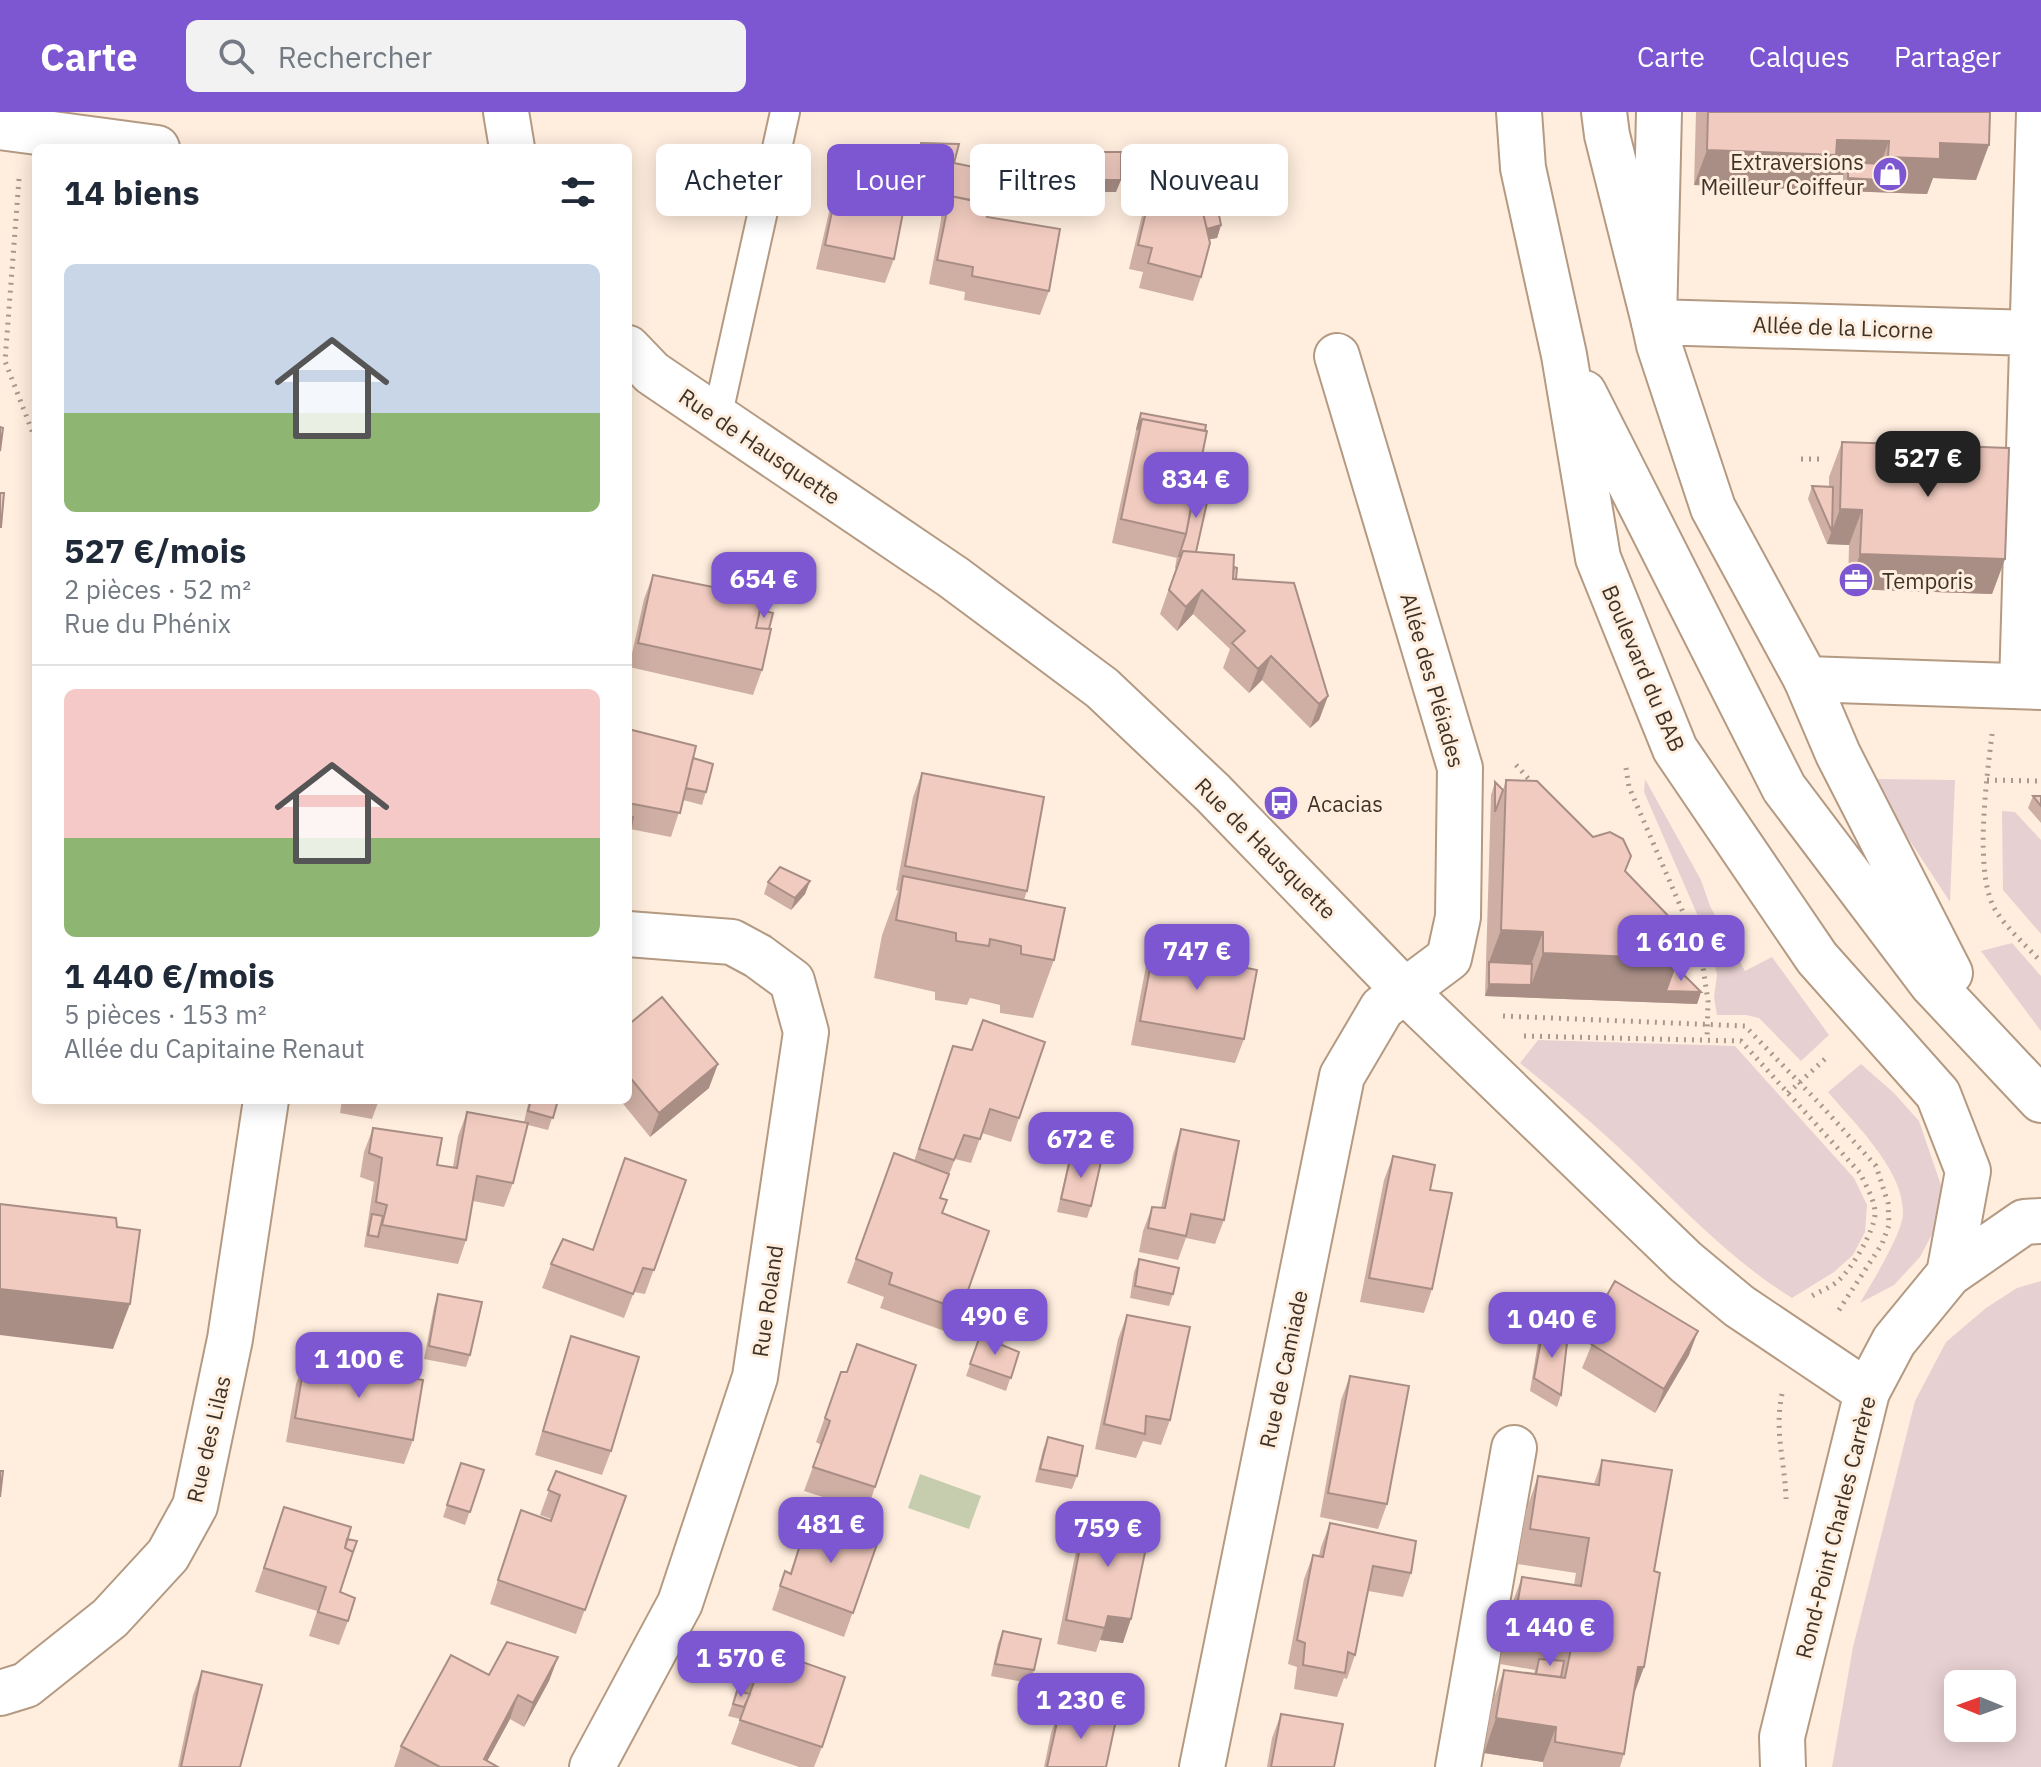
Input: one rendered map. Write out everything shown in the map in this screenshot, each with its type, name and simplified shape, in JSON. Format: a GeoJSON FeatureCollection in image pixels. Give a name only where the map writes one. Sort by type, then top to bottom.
{"type":"FeatureCollection","features":[{"type":"Feature","properties":{"kind":"street"},"geometry":{"type":"LineString","coordinates":[[506,112],[511,144]]}},
{"type":"Feature","properties":{"kind":"street","name":"Boulevard du BAB"},"geometry":{"type":"LineString","coordinates":[[1519,112],[1523,168],[1564,355],[1598,558],[1675,749],[1817,958],[1938,1094],[1968,1171],[1949,1274]]}},
{"type":"Feature","properties":{"kind":"street"},"geometry":{"type":"LineString","coordinates":[[1604,112],[1659,345],[1713,508],[1806,679],[1838,754],[1983,1039]]}},
{"type":"Feature","properties":{"kind":"street"},"geometry":{"type":"LineString","coordinates":[[1654,322],[1659,112]]}},
{"type":"Feature","properties":{"kind":"street"},"geometry":{"type":"LineString","coordinates":[[1806,679],[2032,686],[2033,333],[2039,112]]}},
{"type":"Feature","properties":{"kind":"street"},"geometry":{"type":"LineString","coordinates":[[12,128],[128,144]]}},
{"type":"Feature","properties":{"kind":"street","name":"Allée de la Licorne"},"geometry":{"type":"LineString","coordinates":[[1654,322],[2033,333]]}},
{"type":"Feature","properties":{"kind":"street","name":"Rue de Hausquette"},"geometry":{"type":"LineString","coordinates":[[632,352],[652,373],[953,577],[1102,688],[1213,793],[1419,1004],[1686,1262],[1739,1306],[1867,1392]]}},
{"type":"Feature","properties":{"kind":"street","name":"Boulevard du BAB"},"geometry":{"type":"LineString","coordinates":[[1564,355],[1784,788],[1932,984],[2041,1100]]}},
{"type":"Feature","properties":{"kind":"street","name":"Allée des Pléiades"},"geometry":{"type":"LineString","coordinates":[[1337,356],[1460,768],[1458,917],[1449,958],[1419,1004]]}},
{"type":"Feature","properties":{"kind":"street","name":"Rue Roland"},"geometry":{"type":"LineString","coordinates":[[592,1767],[680,1603],[755,1377],[806,1032],[792,981],[758,956],[732,942],[632,934]]}},
{"type":"Feature","properties":{"kind":"street","name":"Rue de Camiade"},"geometry":{"type":"LineString","coordinates":[[1202,1767],[1342,1076],[1382,1008],[1419,1004]]}},
{"type":"Feature","properties":{"kind":"street","name":"Rue des Lilas"},"geometry":{"type":"LineString","coordinates":[[0,1693],[26,1685],[110,1618],[168,1555],[195,1506],[230,1339],[265,1104]]}},
{"type":"Feature","properties":{"kind":"street","name":"Rond-Point Charles Carrère"},"geometry":{"type":"LineString","coordinates":[[1783,1767],[1782,1737],[1867,1392],[1894,1341],[1949,1274],[2024,1222],[2041,1221]]}},
{"type":"Feature","properties":{"kind":"street"},"geometry":{"type":"LineString","coordinates":[[1458,1767],[1514,1448]]}},
{"type":"Feature","properties":{"kind":"lane"},"geometry":{"type":"LineString","coordinates":[[717,418],[785,112]]}},
{"type":"Feature","properties":{"kind":"path"},"geometry":{"type":"LineString","coordinates":[[12,128],[5,361],[32,431]]}},
{"type":"Feature","properties":{"kind":"path"},"geometry":{"type":"LineString","coordinates":[[1801,459],[1822,459]]}},
{"type":"Feature","properties":{"kind":"path"},"geometry":{"type":"LineString","coordinates":[[1992,728],[1987,780],[1985,882],[1995,911],[2041,962]]}},
{"type":"Feature","properties":{"kind":"path"},"geometry":{"type":"LineString","coordinates":[[1516,765],[1544,796]]}},
{"type":"Feature","properties":{"kind":"path"},"geometry":{"type":"LineString","coordinates":[[1637,765],[1626,766],[1629,787],[1701,954],[1708,1001],[1707,1040]]}},
{"type":"Feature","properties":{"kind":"path"},"geometry":{"type":"LineString","coordinates":[[1987,780],[2041,781]]}},
{"type":"Feature","properties":{"kind":"path"},"geometry":{"type":"LineString","coordinates":[[1419,1004],[1484,1015],[1745,1026],[1876,1166],[1888,1203],[1889,1225],[1882,1244],[1842,1305]]}},
{"type":"Feature","properties":{"kind":"path"},"geometry":{"type":"LineString","coordinates":[[1510,1036],[1741,1041],[1860,1173],[1871,1195],[1875,1214],[1870,1233],[1839,1280],[1804,1301]]}},
{"type":"Feature","properties":{"kind":"path"},"geometry":{"type":"LineString","coordinates":[[1788,1093],[1826,1058]]}},
{"type":"Feature","properties":{"kind":"path"},"geometry":{"type":"LineString","coordinates":[[1782,1394],[1777,1423],[1786,1476],[1787,1510]]}},
{"type":"Feature","properties":{"kind":"shaded area"},"geometry":{"type":"Polygon","coordinates":[[[1645,779],[1701,880],[1710,906],[1745,971],[1772,957],[1829,1035],[1801,1061],[1759,1018],[1717,1015],[1714,997],[1717,975],[1710,944],[1644,792],[1645,779]]]}},
{"type":"Feature","properties":{"kind":"shaded area"},"geometry":{"type":"Polygon","coordinates":[[[1878,779],[1955,780],[1950,902],[1891,812],[1878,779]]]}},
{"type":"Feature","properties":{"kind":"shaded area"},"geometry":{"type":"Polygon","coordinates":[[[2002,811],[2015,812],[2041,840],[2041,934],[2003,890],[2002,811]]]}},
{"type":"Feature","properties":{"kind":"shaded area"},"geometry":{"type":"Polygon","coordinates":[[[2012,943],[2041,976],[2041,1031],[1981,951],[2012,943]]]}},
{"type":"Feature","properties":{"kind":"shaded area"},"geometry":{"type":"Polygon","coordinates":[[[1538,1040],[1735,1046],[1854,1178],[1867,1205],[1865,1232],[1853,1255],[1834,1272],[1792,1298],[1770,1283],[1728,1251],[1604,1134],[1520,1063],[1538,1040]]]}},
{"type":"Feature","properties":{"kind":"shaded area"},"geometry":{"type":"Polygon","coordinates":[[[1861,1064],[1894,1093],[1919,1121],[1943,1191],[1938,1223],[1920,1257],[1894,1285],[1860,1303],[1892,1245],[1903,1213],[1901,1197],[1887,1164],[1828,1092],[1861,1064]]]}},
{"type":"Feature","properties":{"kind":"shaded area"},"geometry":{"type":"Polygon","coordinates":[[[2041,1281],[2041,1767],[1832,1767],[1853,1647],[1915,1401],[1946,1342],[1986,1308],[2017,1288],[2041,1281]]]}},
{"type":"Feature","properties":{"kind":"shaded area"},"geometry":{"type":"Polygon","coordinates":[[[920,1474],[981,1496],[969,1529],[908,1508],[920,1474]]]}},
{"type":"Feature","properties":{"kind":"building"},"geometry":{"type":"Polygon","coordinates":[[[1708,112],[1990,112],[1989,145],[1940,143],[1940,159],[1888,157],[1889,141],[1837,140],[1836,155],[1707,150],[1708,112]]]}},
{"type":"Feature","properties":{"kind":"building"},"geometry":{"type":"Polygon","coordinates":[[[921,143],[959,144],[954,163],[954,144],[921,143]]]}},
{"type":"Feature","properties":{"kind":"building"},"geometry":{"type":"Polygon","coordinates":[[[1105,152],[1121,152],[1121,180],[1105,180],[1105,152]]]}},
{"type":"Feature","properties":{"kind":"building"},"geometry":{"type":"Polygon","coordinates":[[[1848,162],[1881,164],[1880,180],[1848,178],[1848,162]]]}},
{"type":"Feature","properties":{"kind":"building"},"geometry":{"type":"Polygon","coordinates":[[[954,163],[970,166],[970,200],[954,197],[954,163]]]}},
{"type":"Feature","properties":{"kind":"building"},"geometry":{"type":"Polygon","coordinates":[[[954,197],[970,200],[970,216],[987,216],[1060,229],[1049,291],[972,276],[973,267],[937,260],[946,216],[954,216],[954,197]]]}},
{"type":"Feature","properties":{"kind":"building"},"geometry":{"type":"Polygon","coordinates":[[[831,216],[902,216],[894,259],[825,245],[831,216]]]}},
{"type":"Feature","properties":{"kind":"building"},"geometry":{"type":"Polygon","coordinates":[[[1145,216],[1204,216],[1210,243],[1201,277],[1148,263],[1152,248],[1138,245],[1145,216]]]}},
{"type":"Feature","properties":{"kind":"building"},"geometry":{"type":"Polygon","coordinates":[[[1204,216],[1219,216],[1221,225],[1207,229],[1204,216]]]}},
{"type":"Feature","properties":{"kind":"building"},"geometry":{"type":"Polygon","coordinates":[[[1141,413],[1206,425],[1205,431],[1142,419],[1137,430],[1141,413]]]}},
{"type":"Feature","properties":{"kind":"building"},"geometry":{"type":"Polygon","coordinates":[[[1142,419],[1207,431],[1186,534],[1121,519],[1142,419]]]}},
{"type":"Feature","properties":{"kind":"building"},"geometry":{"type":"Polygon","coordinates":[[[1842,442],[2009,448],[2005,559],[1860,554],[1862,510],[1840,509],[1842,442]]]}},
{"type":"Feature","properties":{"kind":"building"},"geometry":{"type":"Polygon","coordinates":[[[1195,486],[1210,489],[1196,552],[1183,551],[1179,556],[1186,534],[1195,486]]]}},
{"type":"Feature","properties":{"kind":"building"},"geometry":{"type":"Polygon","coordinates":[[[1812,486],[1833,487],[1832,532],[1812,486]]]}},
{"type":"Feature","properties":{"kind":"building"},"geometry":{"type":"Polygon","coordinates":[[[0,493],[4,493],[1,527],[0,527],[0,493]]]}},
{"type":"Feature","properties":{"kind":"building"},"geometry":{"type":"Polygon","coordinates":[[[1183,551],[1234,555],[1233,579],[1294,583],[1328,696],[1319,704],[1271,656],[1258,669],[1232,643],[1245,631],[1202,590],[1186,607],[1169,590],[1183,551]]]}},
{"type":"Feature","properties":{"kind":"building"},"geometry":{"type":"Polygon","coordinates":[[[653,575],[763,597],[756,628],[771,629],[762,670],[638,643],[653,575]]]}},
{"type":"Feature","properties":{"kind":"building"},"geometry":{"type":"Polygon","coordinates":[[[760,610],[773,613],[769,629],[756,628],[760,610]]]}},
{"type":"Feature","properties":{"kind":"building"},"geometry":{"type":"Polygon","coordinates":[[[632,730],[696,746],[680,813],[632,804],[632,730]]]}},
{"type":"Feature","properties":{"kind":"building"},"geometry":{"type":"Polygon","coordinates":[[[693,758],[713,764],[706,792],[686,788],[693,758]]]}},
{"type":"Feature","properties":{"kind":"building"},"geometry":{"type":"Polygon","coordinates":[[[922,773],[1044,797],[1027,891],[905,866],[922,773]]]}},
{"type":"Feature","properties":{"kind":"building"},"geometry":{"type":"Polygon","coordinates":[[[1506,780],[1537,781],[1593,837],[1610,832],[1623,839],[1631,856],[1625,871],[1677,925],[1678,959],[1543,953],[1543,932],[1501,930],[1506,780]]]}},
{"type":"Feature","properties":{"kind":"building"},"geometry":{"type":"Polygon","coordinates":[[[1495,782],[1503,790],[1495,812],[1495,782]]]}},
{"type":"Feature","properties":{"kind":"building"},"geometry":{"type":"Polygon","coordinates":[[[780,867],[810,881],[795,898],[768,882],[780,867]]]}},
{"type":"Feature","properties":{"kind":"building"},"geometry":{"type":"Polygon","coordinates":[[[903,876],[1065,908],[1054,960],[1021,954],[1021,946],[990,939],[989,946],[956,941],[956,933],[896,920],[903,876]]]}},
{"type":"Feature","properties":{"kind":"building"},"geometry":{"type":"Polygon","coordinates":[[[1155,942],[1213,952],[1212,961],[1257,970],[1244,1039],[1140,1021],[1155,942]]]}},
{"type":"Feature","properties":{"kind":"building"},"geometry":{"type":"Polygon","coordinates":[[[1489,962],[1532,964],[1531,985],[1489,984],[1489,962]]]}},
{"type":"Feature","properties":{"kind":"building"},"geometry":{"type":"Polygon","coordinates":[[[1675,966],[1701,992],[1666,991],[1675,966]]]}},
{"type":"Feature","properties":{"kind":"building"},"geometry":{"type":"Polygon","coordinates":[[[662,997],[718,1064],[659,1113],[632,1080],[632,1022],[662,997]]]}},
{"type":"Feature","properties":{"kind":"building"},"geometry":{"type":"Polygon","coordinates":[[[983,1020],[1045,1042],[1019,1118],[990,1109],[980,1139],[964,1135],[954,1160],[919,1149],[953,1046],[972,1050],[983,1020]]]}},
{"type":"Feature","properties":{"kind":"building"},"geometry":{"type":"Polygon","coordinates":[[[530,1104],[557,1104],[553,1118],[528,1111],[530,1104]]]}},
{"type":"Feature","properties":{"kind":"building"},"geometry":{"type":"Polygon","coordinates":[[[467,1112],[528,1123],[513,1183],[477,1176],[466,1240],[382,1225],[387,1205],[376,1202],[382,1158],[369,1153],[373,1128],[442,1138],[437,1165],[457,1168],[467,1112]]]}},
{"type":"Feature","properties":{"kind":"building"},"geometry":{"type":"Polygon","coordinates":[[[1181,1129],[1239,1141],[1224,1220],[1191,1214],[1186,1236],[1148,1228],[1152,1207],[1165,1208],[1181,1129]]]}},
{"type":"Feature","properties":{"kind":"building"},"geometry":{"type":"Polygon","coordinates":[[[894,1153],[949,1174],[940,1198],[947,1200],[942,1213],[989,1231],[961,1310],[889,1284],[892,1273],[856,1259],[894,1153]]]}},
{"type":"Feature","properties":{"kind":"building"},"geometry":{"type":"Polygon","coordinates":[[[1071,1155],[1101,1162],[1091,1206],[1061,1199],[1071,1155]]]}},
{"type":"Feature","properties":{"kind":"building"},"geometry":{"type":"Polygon","coordinates":[[[1393,1156],[1435,1165],[1430,1190],[1452,1193],[1432,1289],[1369,1278],[1393,1156]]]}},
{"type":"Feature","properties":{"kind":"building"},"geometry":{"type":"Polygon","coordinates":[[[625,1158],[686,1180],[654,1270],[643,1268],[633,1294],[551,1264],[563,1239],[593,1250],[625,1158]]]}},
{"type":"Feature","properties":{"kind":"building"},"geometry":{"type":"Polygon","coordinates":[[[0,1204],[116,1218],[117,1227],[140,1230],[130,1304],[0,1289],[0,1204]]]}},
{"type":"Feature","properties":{"kind":"building"},"geometry":{"type":"Polygon","coordinates":[[[372,1214],[383,1216],[378,1237],[368,1235],[372,1214]]]}},
{"type":"Feature","properties":{"kind":"building"},"geometry":{"type":"Polygon","coordinates":[[[1139,1259],[1179,1268],[1173,1294],[1135,1286],[1139,1259]]]}},
{"type":"Feature","properties":{"kind":"building"},"geometry":{"type":"Polygon","coordinates":[[[1615,1281],[1698,1331],[1664,1389],[1591,1344],[1605,1317],[1598,1311],[1615,1281]]]}},
{"type":"Feature","properties":{"kind":"building"},"geometry":{"type":"Polygon","coordinates":[[[438,1294],[482,1302],[470,1355],[429,1346],[438,1294]]]}},
{"type":"Feature","properties":{"kind":"building"},"geometry":{"type":"Polygon","coordinates":[[[1127,1315],[1190,1327],[1170,1420],[1146,1416],[1145,1434],[1104,1424],[1127,1315]]]}},
{"type":"Feature","properties":{"kind":"building"},"geometry":{"type":"Polygon","coordinates":[[[1543,1330],[1568,1334],[1561,1395],[1534,1378],[1543,1330]]]}},
{"type":"Feature","properties":{"kind":"building"},"geometry":{"type":"Polygon","coordinates":[[[571,1336],[639,1357],[611,1451],[543,1431],[571,1336]]]}},
{"type":"Feature","properties":{"kind":"building"},"geometry":{"type":"Polygon","coordinates":[[[980,1336],[1019,1352],[1011,1378],[970,1364],[980,1336]]]}},
{"type":"Feature","properties":{"kind":"building"},"geometry":{"type":"Polygon","coordinates":[[[857,1344],[916,1365],[875,1487],[813,1467],[830,1421],[825,1418],[841,1372],[847,1372],[857,1344]]]}},
{"type":"Feature","properties":{"kind":"building"},"geometry":{"type":"Polygon","coordinates":[[[305,1360],[423,1380],[413,1440],[295,1418],[305,1360]]]}},
{"type":"Feature","properties":{"kind":"building"},"geometry":{"type":"Polygon","coordinates":[[[1350,1376],[1409,1386],[1387,1504],[1328,1493],[1350,1376]]]}},
{"type":"Feature","properties":{"kind":"building"},"geometry":{"type":"Polygon","coordinates":[[[1048,1437],[1083,1446],[1077,1476],[1040,1469],[1048,1437]]]}},
{"type":"Feature","properties":{"kind":"building"},"geometry":{"type":"Polygon","coordinates":[[[1602,1460],[1672,1470],[1654,1571],[1660,1573],[1644,1667],[1638,1667],[1624,1754],[1555,1742],[1556,1727],[1496,1718],[1504,1670],[1565,1678],[1573,1639],[1513,1629],[1522,1577],[1581,1586],[1589,1538],[1530,1529],[1538,1476],[1599,1485],[1602,1460]]]}},
{"type":"Feature","properties":{"kind":"building"},"geometry":{"type":"Polygon","coordinates":[[[461,1463],[484,1470],[470,1512],[447,1505],[461,1463]]]}},
{"type":"Feature","properties":{"kind":"building"},"geometry":{"type":"Polygon","coordinates":[[[556,1471],[626,1496],[585,1610],[498,1580],[521,1510],[551,1521],[560,1495],[548,1490],[556,1471]]]}},
{"type":"Feature","properties":{"kind":"building"},"geometry":{"type":"Polygon","coordinates":[[[284,1507],[351,1527],[345,1548],[353,1552],[340,1592],[355,1598],[348,1621],[318,1612],[326,1587],[264,1568],[284,1507]]]}},
{"type":"Feature","properties":{"kind":"building"},"geometry":{"type":"Polygon","coordinates":[[[1087,1511],[1151,1524],[1131,1619],[1108,1616],[1105,1628],[1066,1620],[1087,1511]]]}},
{"type":"Feature","properties":{"kind":"building"},"geometry":{"type":"Polygon","coordinates":[[[809,1516],[878,1541],[853,1613],[780,1586],[785,1571],[791,1574],[809,1516]]]}},
{"type":"Feature","properties":{"kind":"building"},"geometry":{"type":"Polygon","coordinates":[[[1330,1523],[1416,1541],[1411,1573],[1373,1566],[1355,1655],[1348,1652],[1345,1673],[1303,1665],[1305,1643],[1297,1640],[1313,1555],[1323,1557],[1330,1523]]]}},
{"type":"Feature","properties":{"kind":"building"},"geometry":{"type":"Polygon","coordinates":[[[347,1539],[357,1541],[353,1552],[345,1548],[347,1539]]]}},
{"type":"Feature","properties":{"kind":"building"},"geometry":{"type":"Polygon","coordinates":[[[1003,1631],[1041,1639],[1034,1670],[995,1664],[1003,1631]]]}},
{"type":"Feature","properties":{"kind":"building"},"geometry":{"type":"Polygon","coordinates":[[[507,1642],[558,1657],[533,1703],[518,1695],[484,1759],[498,1767],[440,1767],[401,1746],[451,1655],[489,1675],[507,1642]]]}},
{"type":"Feature","properties":{"kind":"building"},"geometry":{"type":"Polygon","coordinates":[[[754,1645],[845,1677],[822,1747],[740,1720],[754,1682],[742,1679],[754,1645]]]}},
{"type":"Feature","properties":{"kind":"building"},"geometry":{"type":"Polygon","coordinates":[[[1539,1659],[1564,1661],[1561,1677],[1536,1674],[1539,1659]]]}},
{"type":"Feature","properties":{"kind":"building"},"geometry":{"type":"Polygon","coordinates":[[[202,1671],[262,1685],[240,1767],[181,1767],[202,1671]]]}},
{"type":"Feature","properties":{"kind":"building"},"geometry":{"type":"Polygon","coordinates":[[[737,1691],[750,1694],[744,1707],[733,1704],[737,1691]]]}},
{"type":"Feature","properties":{"kind":"building"},"geometry":{"type":"Polygon","coordinates":[[[1060,1709],[1116,1720],[1106,1767],[1047,1767],[1060,1709]]]}},
{"type":"Feature","properties":{"kind":"building"},"geometry":{"type":"Polygon","coordinates":[[[1281,1714],[1343,1724],[1334,1767],[1271,1767],[1281,1714]]]}},
{"type":"Feature","properties":{"kind":"place","name":"Extraversions Meilleur Coiffeur"},"geometry":{"type":"Point","coordinates":[1890,174]}},
{"type":"Feature","properties":{"kind":"place","name":"Temporis"},"geometry":{"type":"Point","coordinates":[1856,580]}},
{"type":"Feature","properties":{"kind":"place","name":"Acacias"},"geometry":{"type":"Point","coordinates":[1281,803]}}]}
